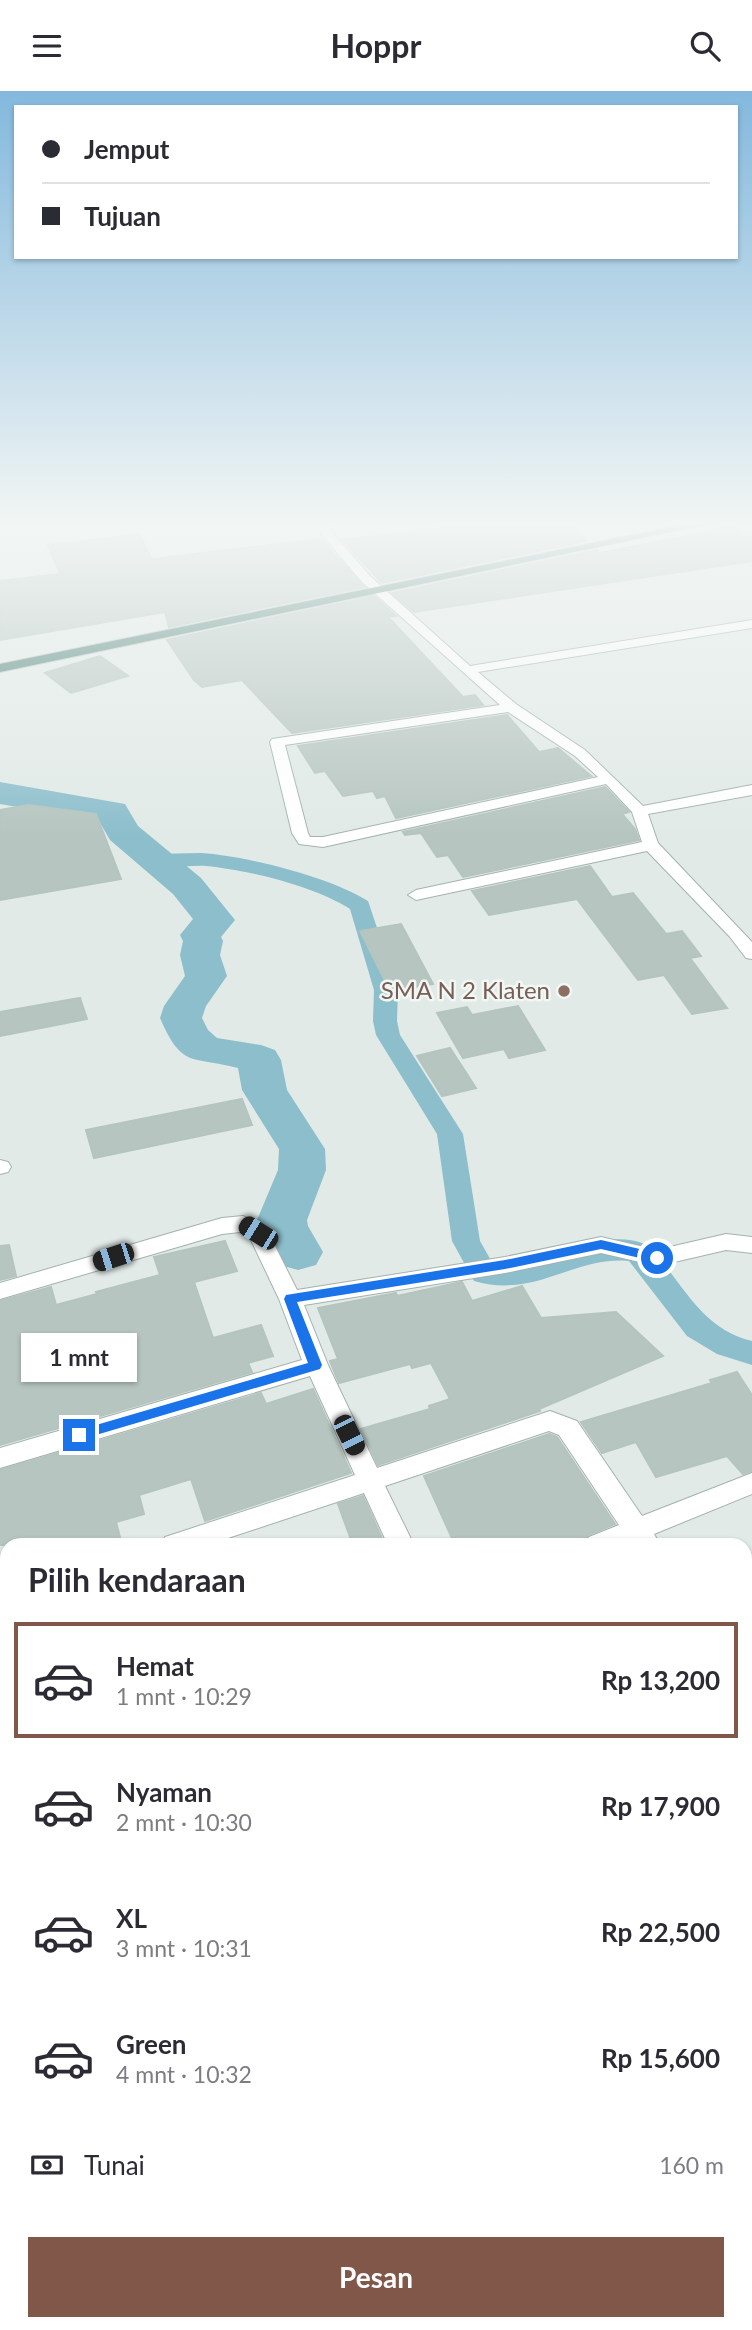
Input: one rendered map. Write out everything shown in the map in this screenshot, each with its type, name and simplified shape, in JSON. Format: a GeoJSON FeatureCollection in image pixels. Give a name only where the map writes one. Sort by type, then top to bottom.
{"type":"FeatureCollection","features":[{"type":"Feature","properties":{"kind":"highway"},"geometry":{"type":"LineString","coordinates":[[0,668],[179,627]]}},
{"type":"Feature","properties":{"kind":"street"},"geometry":{"type":"LineString","coordinates":[[425,627],[467,670],[511,707],[580,753],[609,779],[639,811],[652,845],[700,899],[736,933],[752,954]]}},
{"type":"Feature","properties":{"kind":"street"},"geometry":{"type":"LineString","coordinates":[[467,670],[730,627]]}},
{"type":"Feature","properties":{"kind":"street"},"geometry":{"type":"LineString","coordinates":[[511,707],[279,741],[277,743],[300,833],[305,841],[323,842],[609,779]]}},
{"type":"Feature","properties":{"kind":"street"},"geometry":{"type":"LineString","coordinates":[[639,811],[752,790]]}},
{"type":"Feature","properties":{"kind":"street"},"geometry":{"type":"LineString","coordinates":[[416,895],[652,845]]}},
{"type":"Feature","properties":{"kind":"street"},"geometry":{"type":"LineString","coordinates":[[0,1291],[182,1235],[243,1224],[258,1233],[290,1299],[316,1365],[398,1538]]}},
{"type":"Feature","properties":{"kind":"street"},"geometry":{"type":"LineString","coordinates":[[290,1299],[505,1265],[601,1245],[657,1258],[726,1242],[752,1245]]}},
{"type":"Feature","properties":{"kind":"street"},"geometry":{"type":"LineString","coordinates":[[0,1458],[316,1365]]}},
{"type":"Feature","properties":{"kind":"street"},"geometry":{"type":"LineString","coordinates":[[196,1538],[550,1421],[568,1428],[642,1538],[752,1483]]}},
{"type":"Feature","properties":{"kind":"building"},"geometry":{"type":"Polygon","coordinates":[[[0,627],[74,627],[0,640],[0,627]]]}},
{"type":"Feature","properties":{"kind":"building"},"geometry":{"type":"Polygon","coordinates":[[[226,627],[398,627],[463,697],[475,695],[483,705],[292,733],[242,680],[202,687],[194,680],[167,640],[226,627]]]}},
{"type":"Feature","properties":{"kind":"building"},"geometry":{"type":"Polygon","coordinates":[[[100,656],[128,676],[71,693],[45,673],[100,656]]]}},
{"type":"Feature","properties":{"kind":"building"},"geometry":{"type":"Polygon","coordinates":[[[507,715],[539,752],[558,748],[591,776],[396,818],[385,796],[377,798],[373,791],[343,796],[325,771],[315,773],[298,746],[507,715]]]}},
{"type":"Feature","properties":{"kind":"building"},"geometry":{"type":"Polygon","coordinates":[[[605,787],[629,812],[622,814],[635,829],[639,840],[463,877],[448,855],[437,857],[421,833],[405,835],[403,832],[605,787]]]}},
{"type":"Feature","properties":{"kind":"building"},"geometry":{"type":"Polygon","coordinates":[[[28,805],[96,814],[121,879],[0,900],[0,810],[28,805]]]}},
{"type":"Feature","properties":{"kind":"building"},"geometry":{"type":"Polygon","coordinates":[[[590,866],[612,897],[633,893],[666,934],[682,931],[701,956],[690,958],[727,1008],[692,1014],[664,975],[638,980],[577,899],[489,915],[472,891],[590,866]]]}},
{"type":"Feature","properties":{"kind":"building"},"geometry":{"type":"Polygon","coordinates":[[[401,924],[433,984],[390,991],[360,931],[401,924]]]}},
{"type":"Feature","properties":{"kind":"building"},"geometry":{"type":"Polygon","coordinates":[[[80,998],[87,1019],[0,1036],[0,1012],[80,998]]]}},
{"type":"Feature","properties":{"kind":"building"},"geometry":{"type":"Polygon","coordinates":[[[518,1006],[545,1050],[509,1058],[504,1049],[463,1058],[437,1013],[467,1007],[472,1015],[518,1006]]]}},
{"type":"Feature","properties":{"kind":"building"},"geometry":{"type":"Polygon","coordinates":[[[450,1048],[476,1088],[442,1096],[417,1056],[450,1048]]]}},
{"type":"Feature","properties":{"kind":"building"},"geometry":{"type":"Polygon","coordinates":[[[242,1099],[252,1125],[94,1158],[86,1130],[242,1099]]]}},
{"type":"Feature","properties":{"kind":"building"},"geometry":{"type":"Polygon","coordinates":[[[225,1241],[237,1271],[194,1282],[213,1338],[261,1325],[273,1356],[248,1363],[252,1372],[0,1445],[0,1301],[51,1287],[56,1305],[160,1275],[154,1257],[225,1241]]]}},
{"type":"Feature","properties":{"kind":"building"},"geometry":{"type":"Polygon","coordinates":[[[9,1245],[16,1276],[0,1280],[0,1246],[9,1245]]]}},
{"type":"Feature","properties":{"kind":"building"},"geometry":{"type":"Polygon","coordinates":[[[462,1282],[472,1301],[522,1286],[541,1318],[616,1312],[663,1356],[539,1409],[540,1411],[378,1465],[361,1429],[430,1409],[429,1406],[450,1399],[431,1363],[412,1368],[410,1364],[339,1383],[330,1361],[338,1359],[318,1308],[396,1293],[397,1296],[462,1282]]]}},
{"type":"Feature","properties":{"kind":"building"},"geometry":{"type":"Polygon","coordinates":[[[737,1372],[752,1395],[752,1471],[743,1474],[727,1456],[656,1477],[636,1442],[602,1453],[581,1422],[712,1383],[710,1380],[737,1372]]]}},
{"type":"Feature","properties":{"kind":"building"},"geometry":{"type":"Polygon","coordinates":[[[313,1389],[351,1473],[205,1521],[191,1479],[139,1495],[144,1514],[116,1522],[120,1538],[0,1538],[0,1470],[261,1393],[266,1404],[313,1389]]]}},
{"type":"Feature","properties":{"kind":"building"},"geometry":{"type":"Polygon","coordinates":[[[549,1434],[557,1437],[615,1524],[586,1538],[452,1538],[424,1476],[549,1434]]]}},
{"type":"Feature","properties":{"kind":"building"},"geometry":{"type":"Polygon","coordinates":[[[363,1496],[382,1538],[350,1538],[338,1504],[363,1496]]]}},
{"type":"Feature","properties":{"kind":"waterway"},"geometry":{"type":"LineString","coordinates":[[0,793],[112,812],[123,832],[187,886],[215,920],[200,935],[203,941],[200,955],[206,976],[185,1006],[181,1018],[188,1034],[204,1049],[246,1055],[259,1060],[265,1090],[302,1149],[302,1170],[282,1220],[283,1228],[298,1252]]}},
{"type":"Feature","properties":{"kind":"waterway"},"geometry":{"type":"LineString","coordinates":[[154,860],[208,860],[241,866],[333,892],[360,906],[386,990],[385,1021],[388,1035],[450,1134],[466,1241],[484,1273],[521,1275],[601,1252],[635,1251],[647,1262],[691,1322],[720,1342],[752,1353]]}},
{"type":"Feature","properties":{"kind":"place","name":"SMA N 2 Klaten"},"geometry":{"type":"Point","coordinates":[564,991]}},
{"type":"Feature","properties":{"kind":"route"},"geometry":{"type":"LineString","coordinates":[[79,1435],[316,1365],[290,1299],[505,1265],[601,1245],[619,1247],[639,1255],[657,1258]]}}]}
